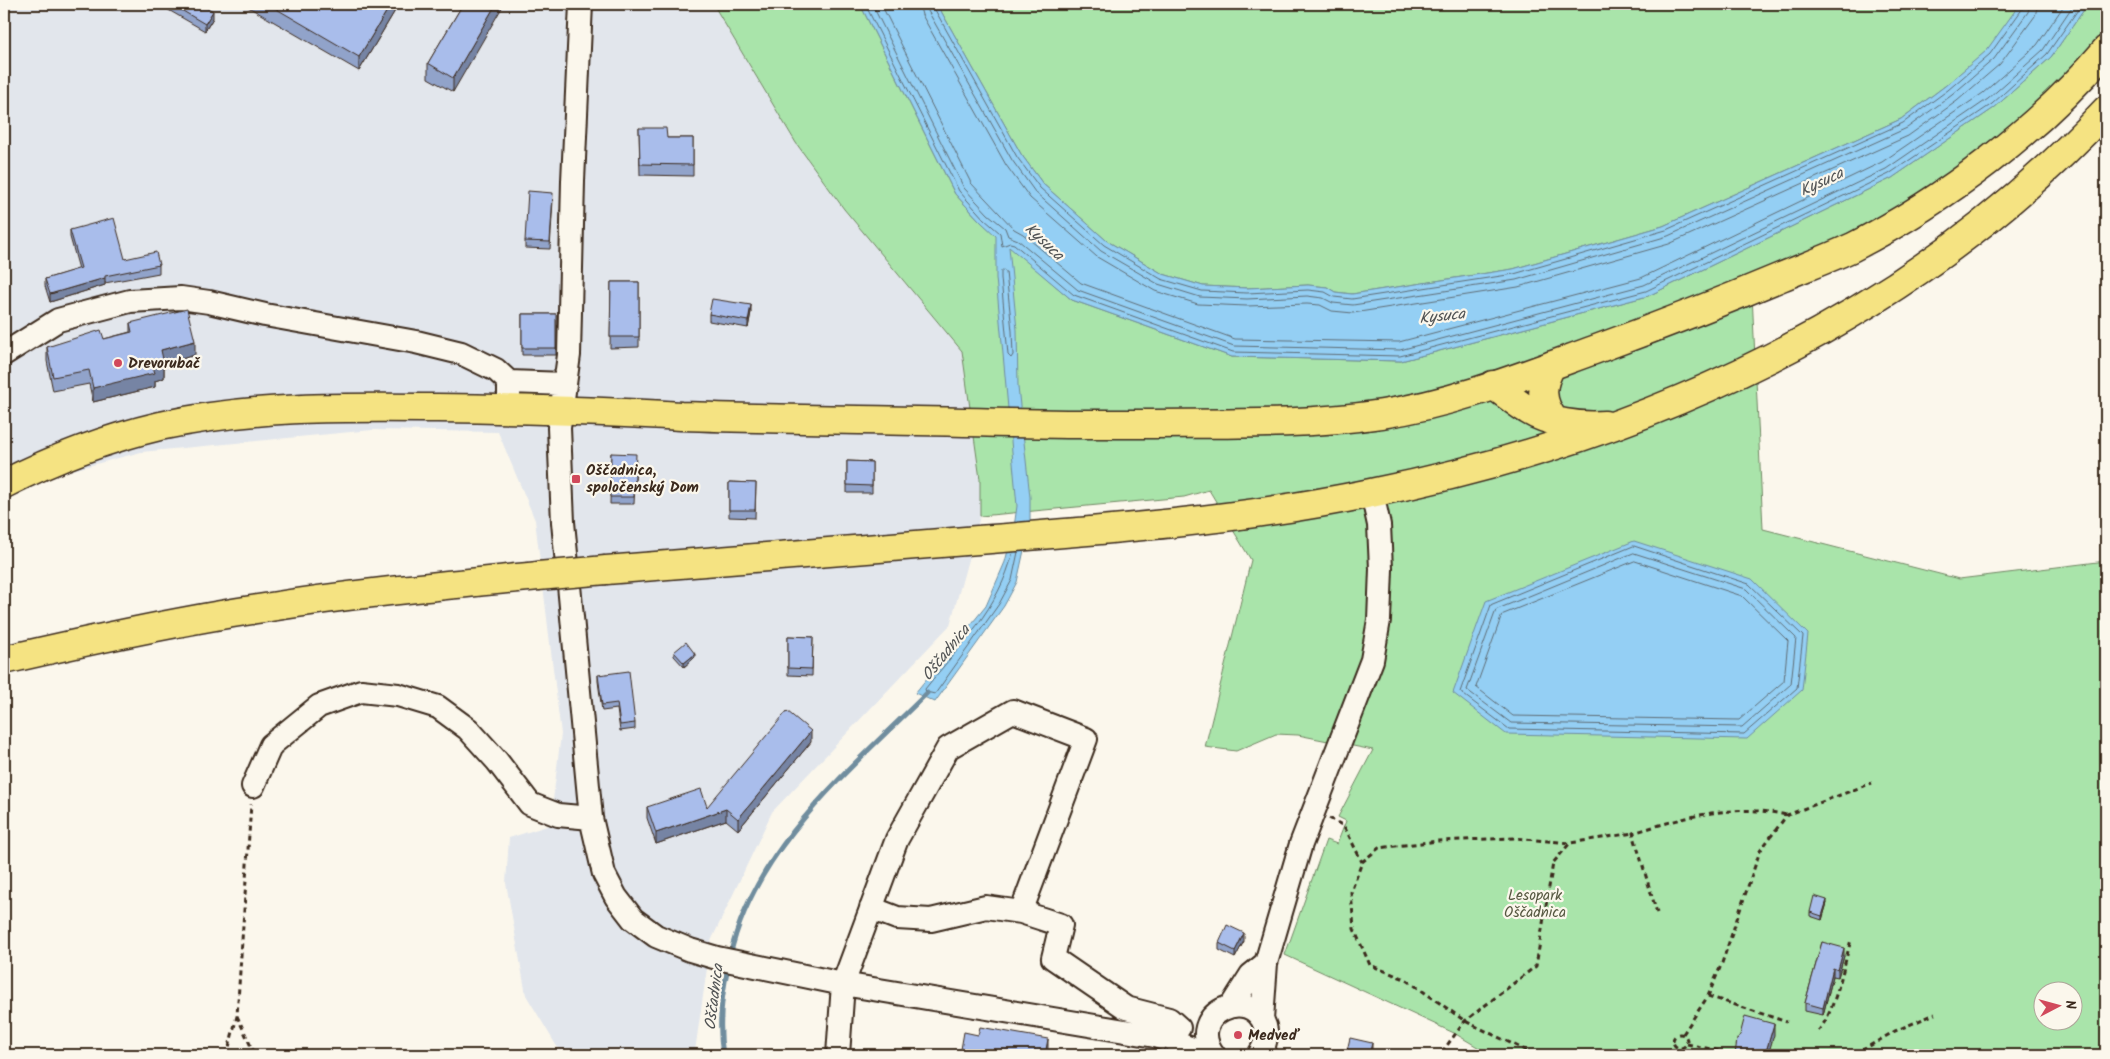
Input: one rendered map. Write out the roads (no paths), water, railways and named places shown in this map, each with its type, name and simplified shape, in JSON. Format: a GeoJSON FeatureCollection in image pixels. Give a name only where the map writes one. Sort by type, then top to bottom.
{"type":"FeatureCollection","features":[{"type":"Feature","properties":{"kind":"main road"},"geometry":{"type":"LineString","coordinates":[[4,484],[62,457],[108,440],[160,426],[209,417],[355,407],[509,409],[564,397],[760,419],[1068,424],[1316,422],[1388,413],[1438,402],[1552,365],[1703,310],[1851,248],[1920,207],[1980,166],[2065,96],[2106,50]]}},
{"type":"Feature","properties":{"kind":"main road"},"geometry":{"type":"LineString","coordinates":[[4,660],[106,637],[264,608],[396,590],[606,570],[1046,535],[1170,523],[1287,508],[1372,493],[1496,463],[1567,443],[1687,397],[1760,364],[1845,317],[1962,240],[2013,200],[2076,142],[2106,110]]}},
{"type":"Feature","properties":{"kind":"main road"},"geometry":{"type":"LineString","coordinates":[[1552,365],[1542,387],[1543,399],[1547,410],[1554,420]]}},
{"type":"Feature","properties":{"kind":"main road"},"geometry":{"type":"LineString","coordinates":[[1493,385],[1528,410],[1554,420],[1592,426],[1618,424]]}},
{"type":"Feature","properties":{"kind":"street"},"geometry":{"type":"LineString","coordinates":[[580,4],[569,355],[559,428],[563,522],[590,818],[604,874],[616,896],[633,919],[656,936],[717,958],[843,984],[1155,1036],[1210,1055]]}},
{"type":"Feature","properties":{"kind":"street"},"geometry":{"type":"LineString","coordinates":[[4,354],[58,320],[130,301],[181,298],[209,302],[265,316],[416,342],[461,353],[496,370],[509,382],[564,397]]}},
{"type":"Feature","properties":{"kind":"street"},"geometry":{"type":"LineString","coordinates":[[509,382],[509,409]]}},
{"type":"Feature","properties":{"kind":"street"},"geometry":{"type":"LineString","coordinates":[[1262,1053],[1267,1034],[1262,1019],[1266,963],[1301,844],[1372,660],[1379,620],[1381,569],[1379,525],[1372,493]]}},
{"type":"Feature","properties":{"kind":"street"},"geometry":{"type":"LineString","coordinates":[[253,786],[271,745],[319,706],[361,691],[398,695],[438,708],[468,729],[497,761],[530,804],[558,815],[590,818]]}},
{"type":"Feature","properties":{"kind":"street"},"geometry":{"type":"LineString","coordinates":[[838,1055],[843,984],[897,839],[948,748],[1013,711],[1086,739],[1021,912]]}},
{"type":"Feature","properties":{"kind":"street"},"geometry":{"type":"LineString","coordinates":[[872,908],[897,918],[931,920],[986,907],[1021,912],[1061,925],[1054,958],[1126,1008],[1169,1019],[1179,1028]]}},
{"type":"Feature","properties":{"kind":"street"},"geometry":{"type":"LineString","coordinates":[[1232,1006],[1251,975],[1266,963]]}},
{"type":"Feature","properties":{"kind":"street"},"geometry":{"type":"LineString","coordinates":[[1214,1055],[1210,1050],[1206,1034],[1212,1018],[1217,1012],[1232,1006],[1249,1008],[1262,1019]]}},
{"type":"Feature","properties":{"kind":"street"},"geometry":{"type":"LineString","coordinates":[[1155,1036],[1212,1018]]}},
{"type":"Feature","properties":{"kind":"water","name":"Kysuca"},"geometry":{"type":"Polygon","coordinates":[[[860,4],[937,4],[1021,154],[1043,184],[1107,241],[1163,274],[1203,286],[1247,288],[1308,285],[1327,287],[1335,292],[1352,294],[1513,269],[1663,226],[1901,119],[1945,86],[1986,51],[2020,4],[2088,4],[2051,57],[1994,108],[1892,178],[1648,296],[1401,361],[1232,357],[1072,300],[1009,247],[1017,330],[1018,387],[1030,497],[1030,523],[1017,582],[1004,606],[935,702],[915,693],[986,606],[1005,562],[1017,506],[996,278],[996,236],[955,194],[860,4]]]}},
{"type":"Feature","properties":{"kind":"water"},"geometry":{"type":"Polygon","coordinates":[[[1634,541],[1752,579],[1808,634],[1802,690],[1747,739],[1506,734],[1453,693],[1486,601],[1634,541]]]}},
{"type":"Feature","properties":{"kind":"waterway","name":"Oščadnica"},"geometry":{"type":"LineString","coordinates":[[730,956],[742,916],[760,879],[783,845],[838,780],[927,693]]}},
{"type":"Feature","properties":{"kind":"waterway","name":"Oščadnica"},"geometry":{"type":"LineString","coordinates":[[723,1055],[721,1011],[728,967]]}},
{"type":"Feature","properties":{"kind":"place","name":"Drevorubač"},"geometry":{"type":"Point","coordinates":[118,363]}},
{"type":"Feature","properties":{"kind":"place","name":"Oščadnica, spoločenský Dom"},"geometry":{"type":"Point","coordinates":[576,479]}},
{"type":"Feature","properties":{"kind":"place","name":"Medveď"},"geometry":{"type":"Point","coordinates":[1238,1035]}},
{"type":"Feature","properties":{"kind":"park label","name":"Lesopark Oščadnica"},"geometry":{"type":"Point","coordinates":[1535,904]}}]}
